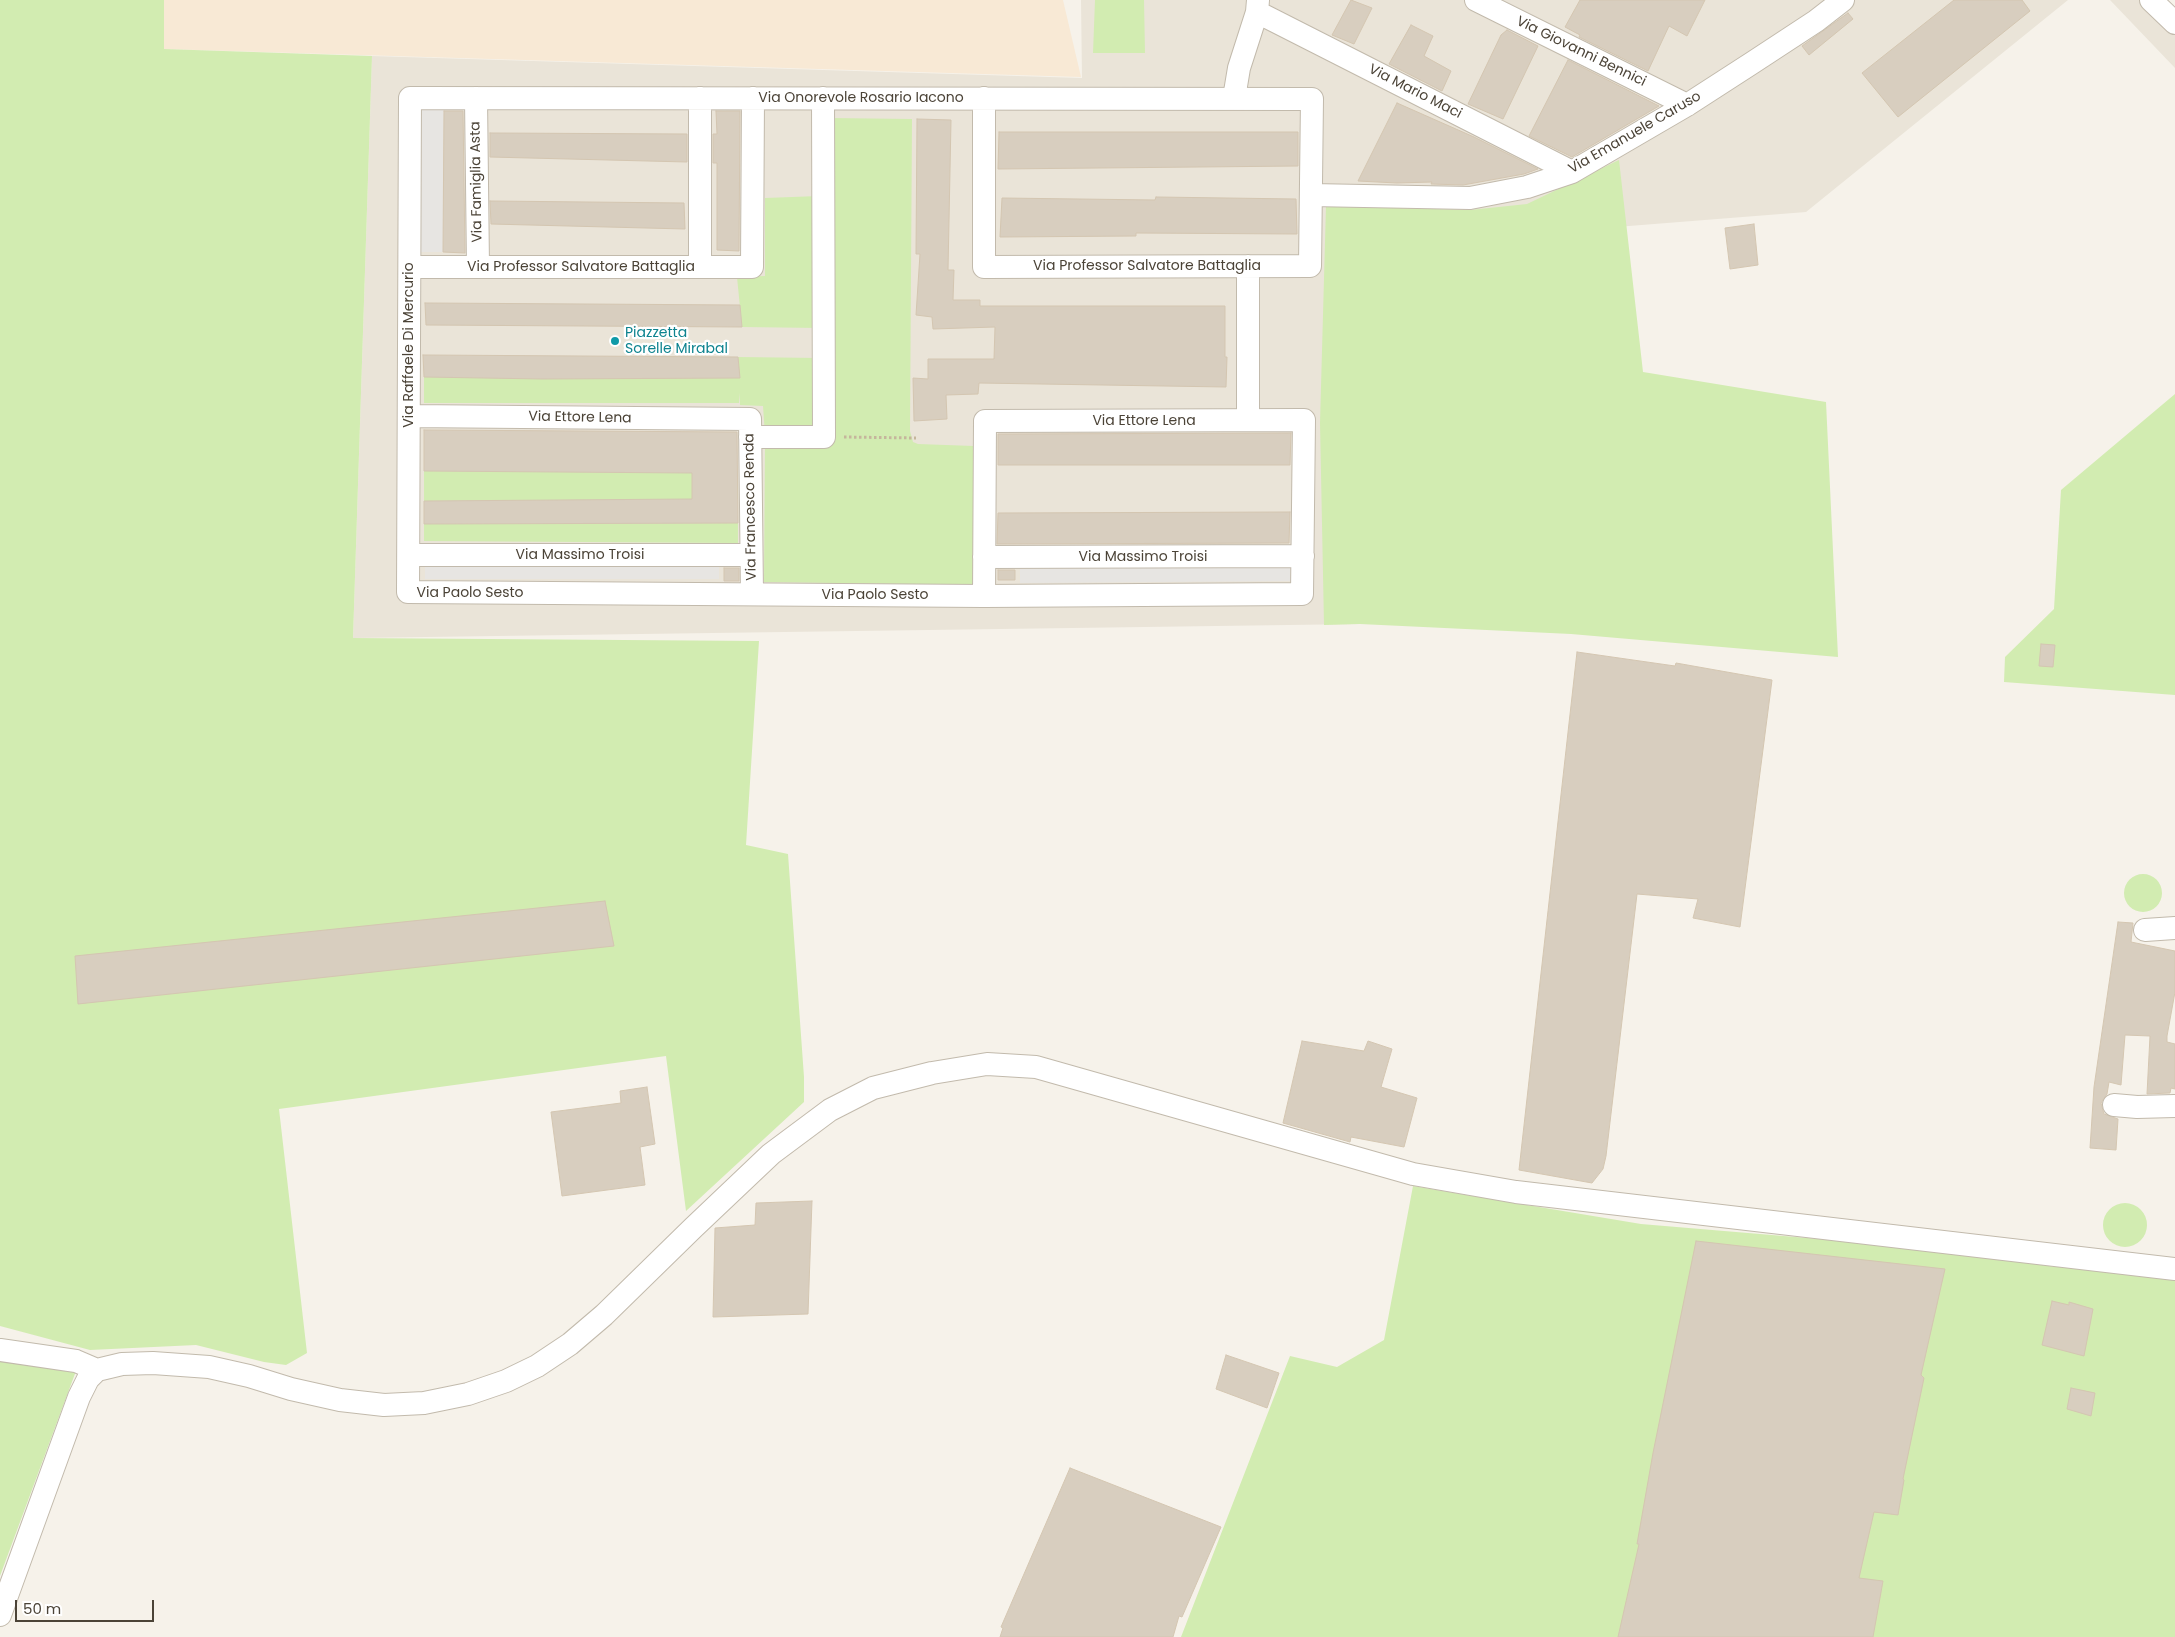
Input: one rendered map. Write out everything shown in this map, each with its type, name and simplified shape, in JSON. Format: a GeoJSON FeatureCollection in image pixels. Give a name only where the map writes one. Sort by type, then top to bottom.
{"type":"FeatureCollection","features":[{"type":"Feature","properties":{"kind":"street","name":"Via Giovanni Bennici"},"geometry":{"type":"LineString","coordinates":[[1476,0],[1687,105]]}},
{"type":"Feature","properties":{"kind":"street","name":"Via Emanuele Caruso"},"geometry":{"type":"LineString","coordinates":[[1311,195],[1470,198],[1527,187],[1572,172],[1687,105],[1816,21],[1843,0]]}},
{"type":"Feature","properties":{"kind":"street"},"geometry":{"type":"LineString","coordinates":[[2151,0],[2175,23]]}},
{"type":"Feature","properties":{"kind":"street"},"geometry":{"type":"LineString","coordinates":[[2171,0],[2175,5]]}},
{"type":"Feature","properties":{"kind":"street"},"geometry":{"type":"LineString","coordinates":[[1234,98],[1239,68],[1258,6]]}},
{"type":"Feature","properties":{"kind":"street","name":"Via Mario Maci"},"geometry":{"type":"LineString","coordinates":[[1258,6],[1572,172]]}},
{"type":"Feature","properties":{"kind":"street","name":"Via Onorevole Rosario Iacono"},"geometry":{"type":"LineString","coordinates":[[410,98],[1312,99],[1311,195]]}},
{"type":"Feature","properties":{"kind":"street","name":"Via Raffaele Di Mercurio"},"geometry":{"type":"LineString","coordinates":[[408,592],[410,98]]}},
{"type":"Feature","properties":{"kind":"street","name":"Via Famiglia Asta"},"geometry":{"type":"LineString","coordinates":[[476,98],[478,267]]}},
{"type":"Feature","properties":{"kind":"street"},"geometry":{"type":"LineString","coordinates":[[700,98],[700,267]]}},
{"type":"Feature","properties":{"kind":"street","name":"Via Professor Salvatore Battaglia"},"geometry":{"type":"LineString","coordinates":[[410,267],[752,267],[753,98]]}},
{"type":"Feature","properties":{"kind":"street"},"geometry":{"type":"LineString","coordinates":[[823,98],[824,437]]}},
{"type":"Feature","properties":{"kind":"street","name":"Via Professor Salvatore Battaglia"},"geometry":{"type":"LineString","coordinates":[[984,98],[984,266],[1310,266],[1311,195]]}},
{"type":"Feature","properties":{"kind":"street"},"geometry":{"type":"LineString","coordinates":[[1248,266],[1248,420]]}},
{"type":"Feature","properties":{"kind":"street","name":"Via Ettore Lena"},"geometry":{"type":"LineString","coordinates":[[409,416],[750,428],[824,437]]}},
{"type":"Feature","properties":{"kind":"street","name":"Via Ettore Lena"},"geometry":{"type":"LineString","coordinates":[[984,557],[984,421],[1248,420],[1304,420],[1303,556]]}},
{"type":"Feature","properties":{"kind":"street","name":"Via Francesco Renda"},"geometry":{"type":"LineString","coordinates":[[750,428],[752,594]]}},
{"type":"Feature","properties":{"kind":"street","name":"Via Massimo Troisi"},"geometry":{"type":"LineString","coordinates":[[408,555],[752,555]]}},
{"type":"Feature","properties":{"kind":"street","name":"Via Massimo Troisi"},"geometry":{"type":"LineString","coordinates":[[984,557],[1303,556]]}},
{"type":"Feature","properties":{"kind":"street","name":"Via Paolo Sesto"},"geometry":{"type":"LineString","coordinates":[[408,592],[984,596],[1302,594],[1303,556]]}},
{"type":"Feature","properties":{"kind":"street"},"geometry":{"type":"LineString","coordinates":[[984,557],[984,596]]}},
{"type":"Feature","properties":{"kind":"street"},"geometry":{"type":"LineString","coordinates":[[2145,930],[2175,928]]}},
{"type":"Feature","properties":{"kind":"street"},"geometry":{"type":"LineString","coordinates":[[0,1615],[79,1397],[88,1379],[97,1370],[122,1364],[153,1363],[209,1367],[332,1398],[384,1405],[424,1402],[468,1394],[506,1381],[538,1366],[570,1344],[604,1315],[771,1154],[830,1110],[873,1088],[932,1073],[987,1064],[1036,1067],[1413,1174],[1516,1192],[2175,1269]]}},
{"type":"Feature","properties":{"kind":"street"},"geometry":{"type":"LineString","coordinates":[[2114,1105],[2137,1107],[2175,1106]]}},
{"type":"Feature","properties":{"kind":"street"},"geometry":{"type":"LineString","coordinates":[[0,1350],[76,1361],[97,1370]]}},
{"type":"Feature","properties":{"kind":"path"},"geometry":{"type":"LineString","coordinates":[[824,437],[916,438]]}},
{"type":"Feature","properties":{"kind":"shaded area"},"geometry":{"type":"Polygon","coordinates":[[[164,0],[1063,0],[1081,77],[164,49],[164,0]]]}},
{"type":"Feature","properties":{"kind":"shaded area"},"geometry":{"type":"Polygon","coordinates":[[[1081,0],[2068,0],[1806,212],[1376,246],[1360,624],[353,638],[372,56],[1082,78],[1081,0]]]}},
{"type":"Feature","properties":{"kind":"shaded area"},"geometry":{"type":"Polygon","coordinates":[[[2110,0],[2167,0],[2175,7],[2175,68],[2110,0]]]}},
{"type":"Feature","properties":{"kind":"shaded area"},"geometry":{"type":"Polygon","coordinates":[[[419,108],[444,109],[443,252],[418,252],[419,108]]]}},
{"type":"Feature","properties":{"kind":"shaded area"},"geometry":{"type":"Polygon","coordinates":[[[425,566],[719,567],[719,579],[425,579],[425,566]]]}},
{"type":"Feature","properties":{"kind":"shaded area"},"geometry":{"type":"Polygon","coordinates":[[[1020,567],[1295,567],[1295,581],[1020,583],[1020,567]]]}},
{"type":"Feature","properties":{"kind":"green space"},"geometry":{"type":"Polygon","coordinates":[[[0,0],[164,0],[164,49],[372,56],[353,638],[759,641],[746,845],[788,854],[804,1077],[804,1102],[686,1211],[666,1056],[279,1109],[307,1353],[286,1365],[264,1362],[196,1345],[90,1350],[0,1326],[0,0]]]}},
{"type":"Feature","properties":{"kind":"green space"},"geometry":{"type":"Polygon","coordinates":[[[1095,0],[1144,0],[1145,53],[1093,53],[1095,0]]]}},
{"type":"Feature","properties":{"kind":"green space"},"geometry":{"type":"Polygon","coordinates":[[[830,118],[912,119],[910,431],[913,442],[918,444],[974,446],[976,585],[764,582],[765,445],[825,441],[830,118]]]}},
{"type":"Feature","properties":{"kind":"green space"},"geometry":{"type":"Polygon","coordinates":[[[1619,160],[1643,372],[1826,402],[1838,657],[1571,634],[1360,624],[1324,625],[1320,423],[1326,206],[1470,210],[1527,204],[1619,160]]]}},
{"type":"Feature","properties":{"kind":"green space"},"geometry":{"type":"Polygon","coordinates":[[[819,196],[820,328],[742,327],[737,277],[765,276],[765,198],[819,196]]]}},
{"type":"Feature","properties":{"kind":"green space"},"geometry":{"type":"Polygon","coordinates":[[[738,357],[820,358],[820,434],[765,435],[763,406],[740,405],[740,393],[739,403],[424,403],[424,377],[739,378],[738,357]]]}},
{"type":"Feature","properties":{"kind":"green space"},"geometry":{"type":"Polygon","coordinates":[[[2175,394],[2175,695],[2004,682],[2005,657],[2054,609],[2061,490],[2175,394]]]}},
{"type":"Feature","properties":{"kind":"green space"},"geometry":{"type":"Polygon","coordinates":[[[424,471],[738,473],[738,499],[424,501],[424,471]]]}},
{"type":"Feature","properties":{"kind":"green space"},"geometry":{"type":"Polygon","coordinates":[[[738,523],[738,543],[424,541],[424,524],[738,523]]]}},
{"type":"Feature","properties":{"kind":"green space"},"geometry":{"type":"Polygon","coordinates":[[[2143,874],[2150,875],[2156,880],[2161,886],[2161,900],[2156,906],[2150,911],[2143,912],[2136,911],[2130,906],[2125,900],[2124,893],[2125,886],[2130,880],[2136,875],[2143,874]]]}},
{"type":"Feature","properties":{"kind":"green space"},"geometry":{"type":"Polygon","coordinates":[[[1413,1186],[1641,1224],[1938,1249],[2049,1266],[2175,1277],[2175,1637],[1181,1637],[1290,1356],[1337,1367],[1384,1340],[1413,1186]]]}},
{"type":"Feature","properties":{"kind":"green space"},"geometry":{"type":"Polygon","coordinates":[[[2125,1203],[2137,1207],[2143,1213],[2147,1225],[2143,1237],[2137,1243],[2125,1247],[2113,1243],[2107,1237],[2103,1225],[2107,1213],[2113,1207],[2125,1203]]]}},
{"type":"Feature","properties":{"kind":"green space"},"geometry":{"type":"Polygon","coordinates":[[[0,1356],[76,1371],[0,1576],[0,1356]]]}},
{"type":"Feature","properties":{"kind":"building"},"geometry":{"type":"Polygon","coordinates":[[[1351,0],[1372,8],[1354,44],[1332,35],[1351,0]]]}},
{"type":"Feature","properties":{"kind":"building"},"geometry":{"type":"Polygon","coordinates":[[[1580,0],[1705,0],[1687,36],[1669,26],[1648,71],[1579,37],[1580,35],[1565,27],[1580,0]]]}},
{"type":"Feature","properties":{"kind":"building"},"geometry":{"type":"Polygon","coordinates":[[[1954,0],[2022,0],[2030,11],[1898,117],[1862,73],[1954,0]]]}},
{"type":"Feature","properties":{"kind":"building"},"geometry":{"type":"Polygon","coordinates":[[[1848,13],[1853,19],[1809,55],[1802,46],[1848,13]]]}},
{"type":"Feature","properties":{"kind":"building"},"geometry":{"type":"Polygon","coordinates":[[[1411,25],[1433,36],[1424,56],[1451,71],[1442,91],[1389,64],[1411,25]]]}},
{"type":"Feature","properties":{"kind":"building"},"geometry":{"type":"Polygon","coordinates":[[[1507,30],[1538,46],[1503,119],[1468,104],[1501,35],[1507,30]]]}},
{"type":"Feature","properties":{"kind":"building"},"geometry":{"type":"Polygon","coordinates":[[[1568,60],[1659,106],[1572,157],[1529,136],[1568,60]]]}},
{"type":"Feature","properties":{"kind":"building"},"geometry":{"type":"Polygon","coordinates":[[[1397,103],[1474,137],[1538,169],[1524,174],[1463,185],[1431,184],[1432,182],[1358,181],[1397,103]]]}},
{"type":"Feature","properties":{"kind":"building"},"geometry":{"type":"Polygon","coordinates":[[[444,111],[463,111],[465,253],[443,252],[444,111]]]}},
{"type":"Feature","properties":{"kind":"building"},"geometry":{"type":"Polygon","coordinates":[[[716,111],[740,111],[739,251],[717,250],[717,163],[713,163],[713,134],[717,134],[716,111]]]}},
{"type":"Feature","properties":{"kind":"building"},"geometry":{"type":"Polygon","coordinates":[[[917,119],[951,120],[948,270],[954,270],[953,300],[980,300],[980,306],[1225,306],[1226,387],[979,383],[978,394],[946,395],[947,419],[914,421],[913,378],[928,379],[928,359],[994,359],[995,327],[933,329],[932,317],[916,315],[920,254],[916,254],[917,119]]]}},
{"type":"Feature","properties":{"kind":"building"},"geometry":{"type":"Polygon","coordinates":[[[999,132],[1298,132],[1298,166],[998,169],[999,132]]]}},
{"type":"Feature","properties":{"kind":"building"},"geometry":{"type":"Polygon","coordinates":[[[490,133],[687,134],[687,162],[490,157],[490,133]]]}},
{"type":"Feature","properties":{"kind":"building"},"geometry":{"type":"Polygon","coordinates":[[[1156,197],[1296,199],[1297,234],[1136,233],[1136,236],[1000,237],[1002,198],[1155,200],[1156,197]]]}},
{"type":"Feature","properties":{"kind":"building"},"geometry":{"type":"Polygon","coordinates":[[[490,201],[684,203],[685,229],[491,224],[490,201]]]}},
{"type":"Feature","properties":{"kind":"building"},"geometry":{"type":"Polygon","coordinates":[[[1754,224],[1758,265],[1730,269],[1725,228],[1754,224]]]}},
{"type":"Feature","properties":{"kind":"building"},"geometry":{"type":"Polygon","coordinates":[[[425,303],[740,305],[742,327],[426,325],[425,303]]]}},
{"type":"Feature","properties":{"kind":"building"},"geometry":{"type":"Polygon","coordinates":[[[423,355],[738,357],[740,378],[542,379],[424,377],[423,355]]]}},
{"type":"Feature","properties":{"kind":"building"},"geometry":{"type":"Polygon","coordinates":[[[424,430],[737,432],[738,523],[424,524],[424,501],[692,499],[692,473],[424,471],[424,430]]]}},
{"type":"Feature","properties":{"kind":"building"},"geometry":{"type":"Polygon","coordinates":[[[1291,433],[1290,465],[998,465],[998,434],[1291,433]]]}},
{"type":"Feature","properties":{"kind":"building"},"geometry":{"type":"Polygon","coordinates":[[[1290,512],[1289,543],[997,544],[998,513],[1290,512]]]}},
{"type":"Feature","properties":{"kind":"building"},"geometry":{"type":"Polygon","coordinates":[[[724,568],[739,568],[739,581],[724,581],[724,568]]]}},
{"type":"Feature","properties":{"kind":"building"},"geometry":{"type":"Polygon","coordinates":[[[998,570],[1015,570],[1015,580],[998,580],[998,570]]]}},
{"type":"Feature","properties":{"kind":"building"},"geometry":{"type":"Polygon","coordinates":[[[2041,644],[2055,645],[2053,667],[2039,666],[2041,644]]]}},
{"type":"Feature","properties":{"kind":"building"},"geometry":{"type":"Polygon","coordinates":[[[1577,652],[1675,666],[1676,663],[1772,680],[1740,927],[1693,918],[1698,899],[1637,894],[1606,1156],[1603,1169],[1592,1183],[1519,1170],[1577,652]]]}},
{"type":"Feature","properties":{"kind":"building"},"geometry":{"type":"Polygon","coordinates":[[[605,901],[614,946],[78,1004],[75,956],[605,901]]]}},
{"type":"Feature","properties":{"kind":"building"},"geometry":{"type":"Polygon","coordinates":[[[2118,922],[2133,923],[2131,942],[2175,951],[2175,992],[2167,1042],[2175,1044],[2175,1089],[2171,1088],[2170,1093],[2147,1094],[2150,1036],[2125,1035],[2121,1085],[2109,1082],[2107,1094],[2101,1103],[2104,1114],[2118,1119],[2116,1150],[2090,1148],[2094,1087],[2118,922]]]}},
{"type":"Feature","properties":{"kind":"building"},"geometry":{"type":"Polygon","coordinates":[[[1302,1041],[1364,1051],[1368,1041],[1392,1049],[1381,1087],[1417,1098],[1404,1147],[1351,1137],[1350,1142],[1283,1123],[1302,1041]]]}},
{"type":"Feature","properties":{"kind":"building"},"geometry":{"type":"Polygon","coordinates":[[[647,1087],[655,1144],[640,1147],[645,1185],[562,1196],[551,1112],[621,1103],[620,1091],[647,1087]]]}},
{"type":"Feature","properties":{"kind":"building"},"geometry":{"type":"Polygon","coordinates":[[[812,1201],[808,1314],[713,1317],[715,1228],[755,1225],[756,1203],[812,1201]]]}},
{"type":"Feature","properties":{"kind":"building"},"geometry":{"type":"Polygon","coordinates":[[[1696,1241],[1945,1269],[1921,1375],[1924,1378],[1903,1479],[1898,1515],[1874,1512],[1859,1578],[1883,1581],[1873,1637],[1618,1637],[1639,1544],[1637,1544],[1653,1453],[1696,1241]]]}},
{"type":"Feature","properties":{"kind":"building"},"geometry":{"type":"Polygon","coordinates":[[[2052,1301],[2069,1305],[2069,1302],[2093,1309],[2084,1356],[2042,1345],[2052,1301]]]}},
{"type":"Feature","properties":{"kind":"building"},"geometry":{"type":"Polygon","coordinates":[[[1226,1355],[1279,1373],[1267,1408],[1216,1389],[1226,1355]]]}},
{"type":"Feature","properties":{"kind":"building"},"geometry":{"type":"Polygon","coordinates":[[[2071,1388],[2095,1393],[2091,1416],[2067,1409],[2071,1388]]]}},
{"type":"Feature","properties":{"kind":"building"},"geometry":{"type":"Polygon","coordinates":[[[1070,1468],[1221,1527],[1182,1617],[1179,1616],[1173,1637],[1000,1637],[1003,1628],[1001,1627],[1070,1468]]]}},
{"type":"Feature","properties":{"kind":"place","name":"Piazzetta Sorelle Mirabal"},"geometry":{"type":"Point","coordinates":[615,341]}}]}
